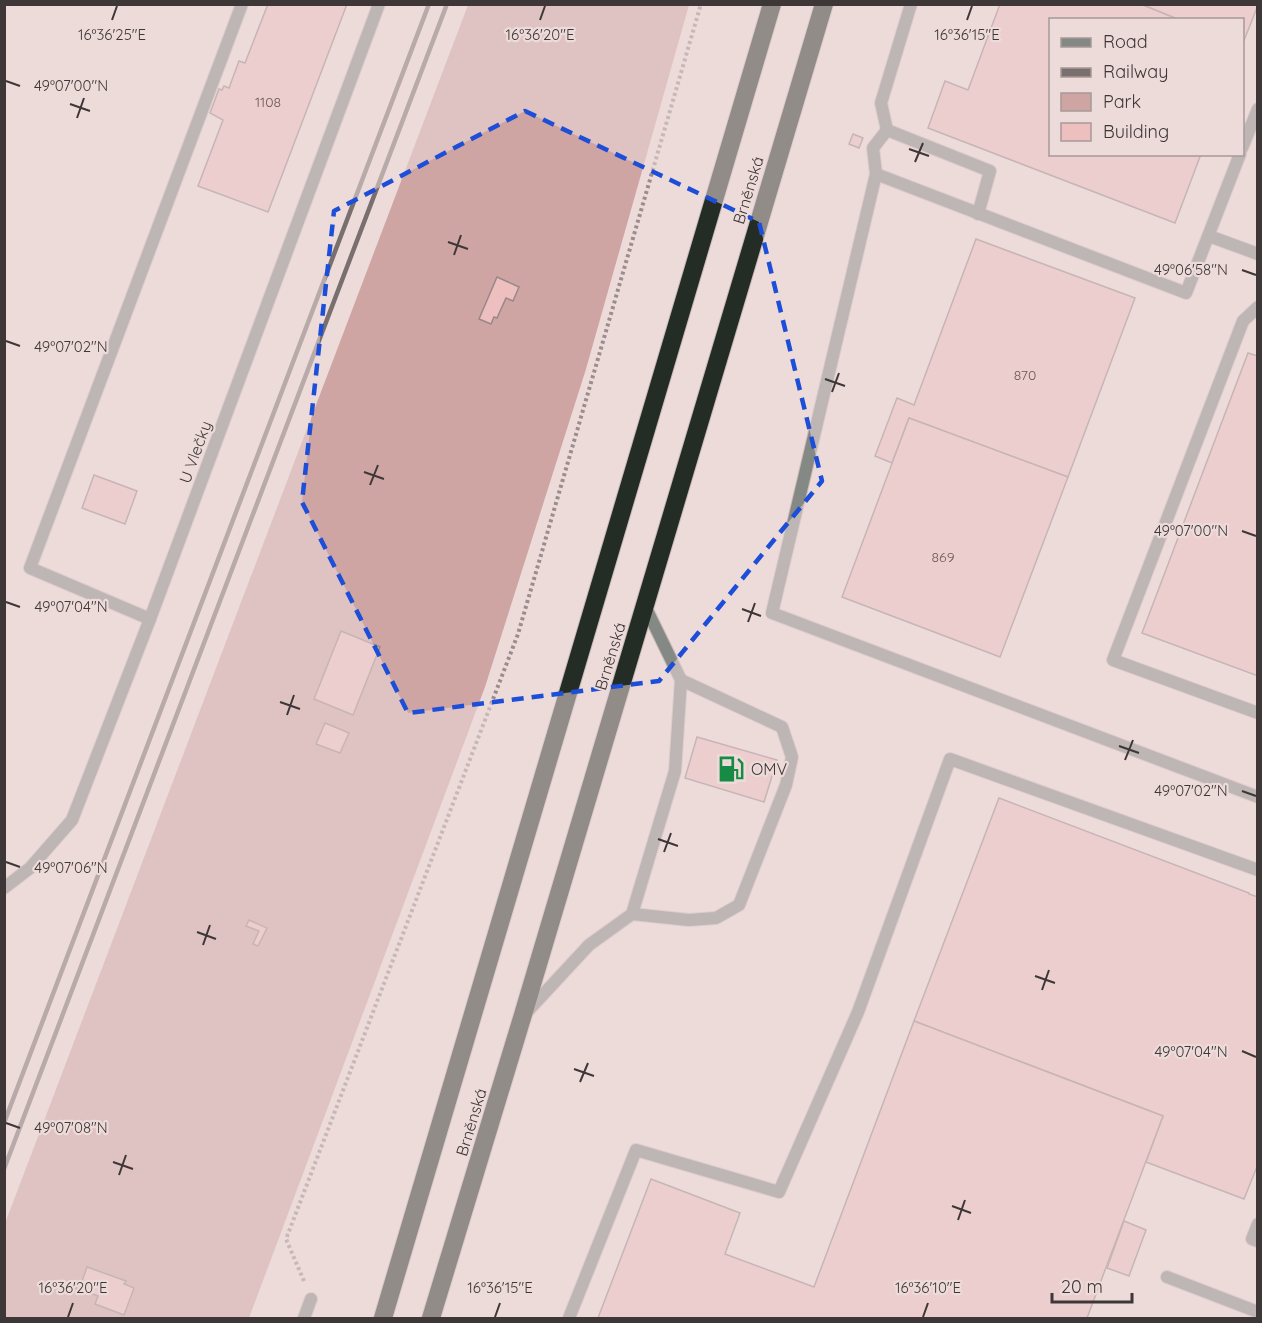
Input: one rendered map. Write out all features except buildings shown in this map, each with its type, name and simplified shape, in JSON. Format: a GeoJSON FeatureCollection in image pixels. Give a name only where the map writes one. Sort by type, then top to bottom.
{"type":"FeatureCollection","features":[{"type":"Feature","properties":{"kind":"highway","name":"Brněnská"},"geometry":{"type":"LineString","coordinates":[[383,1318],[772,4]]}},
{"type":"Feature","properties":{"kind":"highway","name":"Brněnská"},"geometry":{"type":"LineString","coordinates":[[431,1318],[824,4]]}},
{"type":"Feature","properties":{"kind":"street"},"geometry":{"type":"LineString","coordinates":[[150,620],[30,568],[242,4]]}},
{"type":"Feature","properties":{"kind":"street","name":"U Vlečky"},"geometry":{"type":"LineString","coordinates":[[4,888],[30,868],[72,820],[150,620],[379,4]]}},
{"type":"Feature","properties":{"kind":"street"},"geometry":{"type":"LineString","coordinates":[[887,130],[881,103],[911,4]]}},
{"type":"Feature","properties":{"kind":"street"},"geometry":{"type":"LineString","coordinates":[[1244,143],[1257,109]]}},
{"type":"Feature","properties":{"kind":"street"},"geometry":{"type":"LineString","coordinates":[[887,130],[873,148],[876,174],[772,613],[1257,796]]}},
{"type":"Feature","properties":{"kind":"street"},"geometry":{"type":"LineString","coordinates":[[887,130],[990,171],[978,214]]}},
{"type":"Feature","properties":{"kind":"street"},"geometry":{"type":"LineString","coordinates":[[876,174],[1186,293],[1239,156]]}},
{"type":"Feature","properties":{"kind":"street"},"geometry":{"type":"LineString","coordinates":[[1209,236],[1257,254]]}},
{"type":"Feature","properties":{"kind":"street"},"geometry":{"type":"LineString","coordinates":[[1257,308],[1243,321],[1113,660],[1257,713]]}},
{"type":"Feature","properties":{"kind":"street"},"geometry":{"type":"LineString","coordinates":[[522,1018],[589,945],[632,914],[675,771],[681,680],[645,606]]}},
{"type":"Feature","properties":{"kind":"street"},"geometry":{"type":"LineString","coordinates":[[632,914],[689,920],[716,918],[740,905],[786,785],[792,758],[782,727],[681,680]]}},
{"type":"Feature","properties":{"kind":"street"},"geometry":{"type":"LineString","coordinates":[[568,1318],[636,1149],[779,1192],[858,1012],[950,759],[1257,870]]}},
{"type":"Feature","properties":{"kind":"street"},"geometry":{"type":"LineString","coordinates":[[1257,1224],[1252,1239],[1257,1241]]}},
{"type":"Feature","properties":{"kind":"street"},"geometry":{"type":"LineString","coordinates":[[1167,1277],[1257,1312]]}},
{"type":"Feature","properties":{"kind":"street"},"geometry":{"type":"LineString","coordinates":[[304,1318],[311,1299]]}},
{"type":"Feature","properties":{"kind":"path"},"geometry":{"type":"LineString","coordinates":[[311,1299],[286,1239],[518,634],[701,4]]}},
{"type":"Feature","properties":{"kind":"highlighted area"},"geometry":{"type":"Polygon","coordinates":[[[525,111],[759,222],[822,481],[659,681],[408,713],[302,502],[334,211],[525,111]]]}},
{"type":"Feature","properties":{"kind":"green space"},"geometry":{"type":"Polygon","coordinates":[[[468,5],[689,5],[586,369],[485,687],[249,1318],[5,1318],[4,1226],[468,5]]]}},
{"type":"Feature","properties":{"kind":"railway"},"geometry":{"type":"LineString","coordinates":[[4,1123],[429,4]]}},
{"type":"Feature","properties":{"kind":"railway"},"geometry":{"type":"LineString","coordinates":[[4,1169],[447,4]]}},
{"type":"Feature","properties":{"kind":"place","name":"OMV"},"geometry":{"type":"Point","coordinates":[731,769]}}]}
